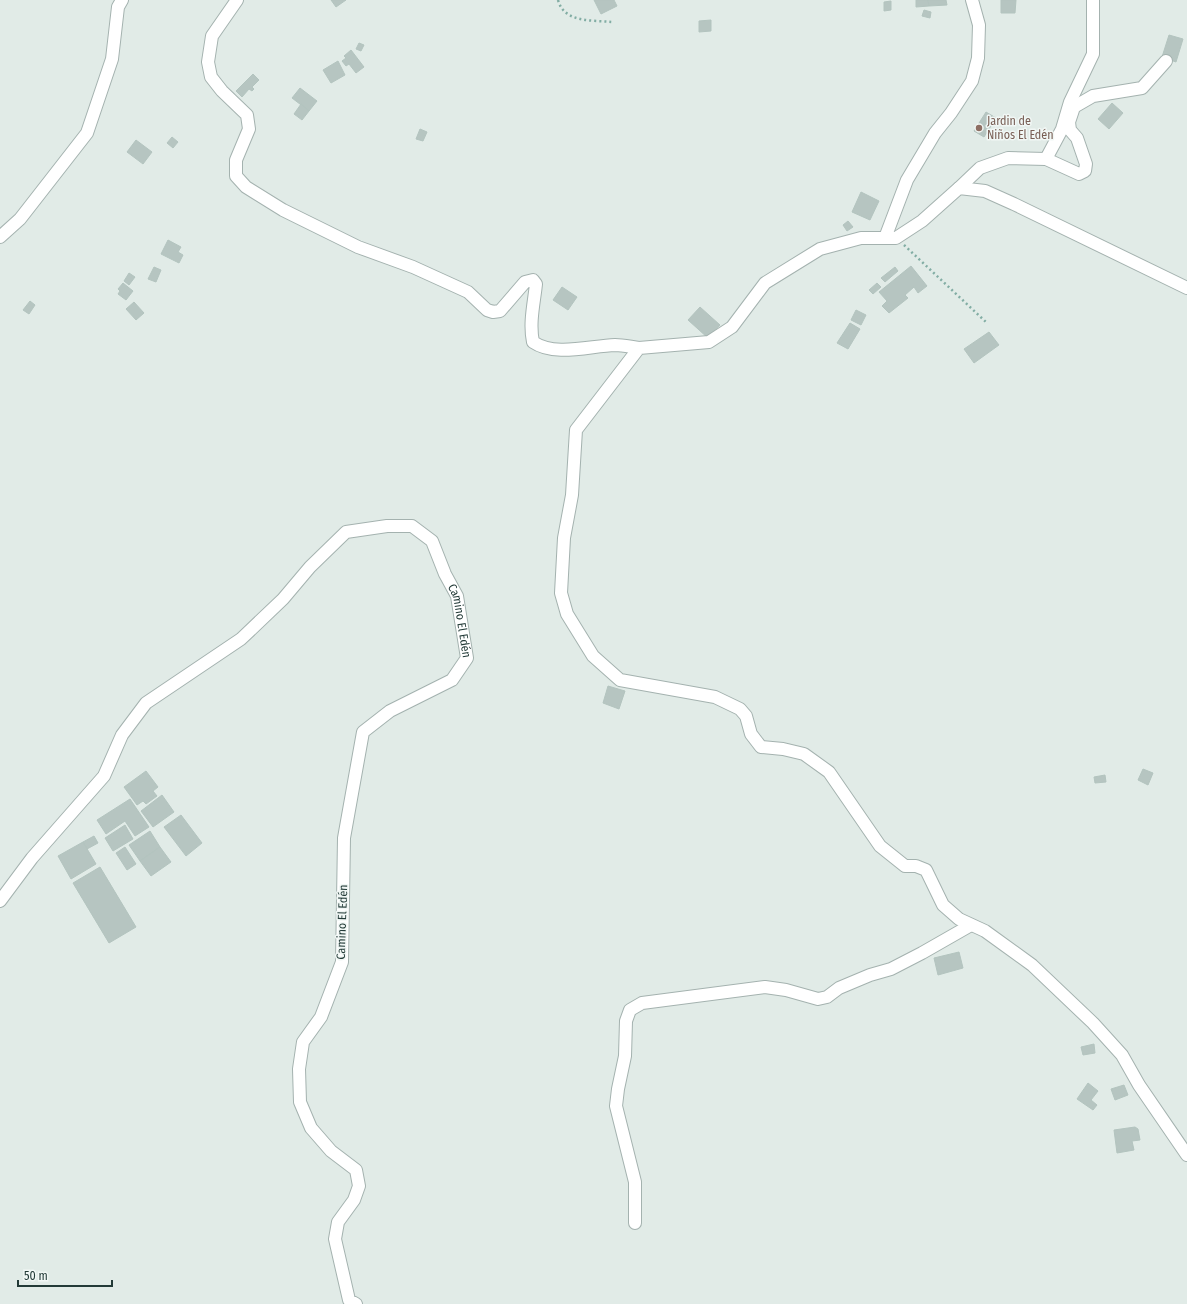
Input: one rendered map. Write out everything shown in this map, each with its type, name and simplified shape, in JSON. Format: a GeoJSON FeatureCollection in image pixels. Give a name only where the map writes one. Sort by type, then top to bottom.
{"type":"FeatureCollection","features":[{"type":"Feature","properties":{"kind":"street"},"geometry":{"type":"LineString","coordinates":[[0,237],[20,219],[88,133],[112,59],[118,8],[122,0]]}},
{"type":"Feature","properties":{"kind":"street"},"geometry":{"type":"LineString","coordinates":[[238,0],[212,36],[208,62],[211,77],[222,91],[247,115],[249,129],[236,160],[236,176],[246,187],[283,210],[358,247],[413,267],[468,292],[487,310],[493,312],[500,311],[525,282],[533,280],[536,284],[532,314],[533,342],[541,347],[556,350],[616,345],[639,348],[709,342],[732,328],[765,283],[820,248],[861,238],[891,238],[922,221],[980,168],[1008,158],[1046,159],[1079,174],[1085,170],[1086,164],[1077,138],[1070,130],[1069,122],[1074,108],[1093,96],[1142,88],[1166,61]]}},
{"type":"Feature","properties":{"kind":"street"},"geometry":{"type":"LineString","coordinates":[[891,238],[907,180],[935,133],[951,114],[972,81],[978,58],[979,25],[972,0]]}},
{"type":"Feature","properties":{"kind":"street"},"geometry":{"type":"LineString","coordinates":[[1046,159],[1062,130],[1070,102],[1092,54],[1093,0]]}},
{"type":"Feature","properties":{"kind":"street"},"geometry":{"type":"LineString","coordinates":[[959,188],[985,191],[1187,288]]}},
{"type":"Feature","properties":{"kind":"street"},"geometry":{"type":"LineString","coordinates":[[639,348],[576,430],[572,495],[564,538],[561,593],[567,614],[593,656],[620,680],[715,697],[740,709],[746,716],[751,734],[761,746],[804,754],[829,772],[880,846],[905,866],[916,866],[926,870],[943,904],[960,919],[1005,944],[1032,965],[1093,1023],[1122,1055],[1139,1085],[1187,1155]]}},
{"type":"Feature","properties":{"kind":"street","name":"Camino El Edén"},"geometry":{"type":"LineString","coordinates":[[0,901],[32,858],[104,776],[122,734],[146,703],[241,639],[282,599],[346,532],[387,526],[412,526],[432,541],[445,574],[457,596],[467,658],[452,680],[390,711],[363,732],[344,838],[342,962],[321,1017],[303,1042],[298,1069],[300,1102],[312,1128],[331,1151],[356,1170],[359,1186],[354,1200],[338,1222],[335,1239],[349,1300],[356,1304]]}},
{"type":"Feature","properties":{"kind":"street"},"geometry":{"type":"LineString","coordinates":[[635,1223],[635,1182],[616,1106],[625,1056],[626,1021],[630,1010],[642,1003],[765,987],[786,990],[818,999],[827,997],[839,988],[870,975],[891,969],[970,925]]}},
{"type":"Feature","properties":{"kind":"path"},"geometry":{"type":"LineString","coordinates":[[558,0],[560,8],[570,17],[612,22]]}},
{"type":"Feature","properties":{"kind":"path"},"geometry":{"type":"LineString","coordinates":[[891,238],[987,323]]}},
{"type":"Feature","properties":{"kind":"building"},"geometry":{"type":"Polygon","coordinates":[[[331,0],[346,0],[336,7],[331,0]]]}},
{"type":"Feature","properties":{"kind":"building"},"geometry":{"type":"Polygon","coordinates":[[[594,0],[614,0],[617,6],[601,14],[594,0]]]}},
{"type":"Feature","properties":{"kind":"building"},"geometry":{"type":"Polygon","coordinates":[[[916,0],[928,0],[929,6],[916,7],[916,0]]]}},
{"type":"Feature","properties":{"kind":"building"},"geometry":{"type":"Polygon","coordinates":[[[928,0],[946,0],[947,5],[929,6],[928,0]]]}},
{"type":"Feature","properties":{"kind":"building"},"geometry":{"type":"Polygon","coordinates":[[[1001,0],[1016,0],[1015,13],[1001,13],[1001,0]]]}},
{"type":"Feature","properties":{"kind":"building"},"geometry":{"type":"Polygon","coordinates":[[[891,1],[891,10],[884,11],[884,2],[891,1]]]}},
{"type":"Feature","properties":{"kind":"building"},"geometry":{"type":"Polygon","coordinates":[[[924,10],[931,12],[930,18],[922,16],[924,10]]]}},
{"type":"Feature","properties":{"kind":"building"},"geometry":{"type":"Polygon","coordinates":[[[711,20],[711,31],[699,32],[699,21],[711,20]]]}},
{"type":"Feature","properties":{"kind":"building"},"geometry":{"type":"Polygon","coordinates":[[[1169,35],[1183,39],[1176,62],[1162,57],[1169,35]]]}},
{"type":"Feature","properties":{"kind":"building"},"geometry":{"type":"Polygon","coordinates":[[[359,43],[364,45],[361,51],[356,49],[359,43]]]}},
{"type":"Feature","properties":{"kind":"building"},"geometry":{"type":"Polygon","coordinates":[[[351,50],[364,67],[356,73],[349,64],[346,66],[342,61],[346,58],[344,56],[351,50]]]}},
{"type":"Feature","properties":{"kind":"building"},"geometry":{"type":"Polygon","coordinates":[[[338,61],[345,75],[331,83],[323,70],[338,61]]]}},
{"type":"Feature","properties":{"kind":"building"},"geometry":{"type":"Polygon","coordinates":[[[253,74],[259,80],[252,87],[254,89],[252,91],[249,89],[242,97],[236,91],[253,74]]]}},
{"type":"Feature","properties":{"kind":"building"},"geometry":{"type":"Polygon","coordinates":[[[300,88],[317,101],[309,111],[292,98],[300,88]]]}},
{"type":"Feature","properties":{"kind":"building"},"geometry":{"type":"Polygon","coordinates":[[[1112,103],[1123,113],[1109,129],[1098,119],[1112,103]]]}},
{"type":"Feature","properties":{"kind":"building"},"geometry":{"type":"Polygon","coordinates":[[[301,104],[309,111],[302,120],[294,114],[301,104]]]}},
{"type":"Feature","properties":{"kind":"building"},"geometry":{"type":"Polygon","coordinates":[[[986,112],[996,118],[984,137],[974,131],[986,112]]]}},
{"type":"Feature","properties":{"kind":"building"},"geometry":{"type":"Polygon","coordinates":[[[420,129],[427,132],[423,141],[416,139],[420,129]]]}},
{"type":"Feature","properties":{"kind":"building"},"geometry":{"type":"Polygon","coordinates":[[[172,137],[178,142],[173,148],[167,143],[172,137]]]}},
{"type":"Feature","properties":{"kind":"building"},"geometry":{"type":"Polygon","coordinates":[[[136,140],[152,152],[143,164],[127,152],[136,140]]]}},
{"type":"Feature","properties":{"kind":"building"},"geometry":{"type":"Polygon","coordinates":[[[861,192],[879,201],[870,220],[852,212],[861,192]]]}},
{"type":"Feature","properties":{"kind":"building"},"geometry":{"type":"Polygon","coordinates":[[[848,221],[853,227],[847,231],[843,225],[848,221]]]}},
{"type":"Feature","properties":{"kind":"building"},"geometry":{"type":"Polygon","coordinates":[[[168,240],[181,247],[178,252],[183,255],[179,263],[161,254],[168,240]]]}},
{"type":"Feature","properties":{"kind":"building"},"geometry":{"type":"Polygon","coordinates":[[[911,266],[927,286],[918,293],[914,287],[905,295],[908,298],[889,313],[882,306],[887,301],[879,292],[911,266]]]}},
{"type":"Feature","properties":{"kind":"building"},"geometry":{"type":"Polygon","coordinates":[[[154,267],[161,270],[156,282],[148,279],[154,267]]]}},
{"type":"Feature","properties":{"kind":"building"},"geometry":{"type":"Polygon","coordinates":[[[895,267],[898,271],[885,282],[881,278],[895,267]]]}},
{"type":"Feature","properties":{"kind":"building"},"geometry":{"type":"Polygon","coordinates":[[[129,273],[135,277],[129,285],[124,281],[129,273]]]}},
{"type":"Feature","properties":{"kind":"building"},"geometry":{"type":"Polygon","coordinates":[[[123,283],[133,291],[126,300],[118,294],[120,291],[118,289],[123,283]]]}},
{"type":"Feature","properties":{"kind":"building"},"geometry":{"type":"Polygon","coordinates":[[[877,283],[881,287],[873,294],[869,290],[877,283]]]}},
{"type":"Feature","properties":{"kind":"building"},"geometry":{"type":"Polygon","coordinates":[[[562,287],[577,297],[568,310],[553,300],[562,287]]]}},
{"type":"Feature","properties":{"kind":"building"},"geometry":{"type":"Polygon","coordinates":[[[30,301],[35,305],[29,314],[23,310],[30,301]]]}},
{"type":"Feature","properties":{"kind":"building"},"geometry":{"type":"Polygon","coordinates":[[[134,302],[144,313],[136,320],[126,309],[134,302]]]}},
{"type":"Feature","properties":{"kind":"building"},"geometry":{"type":"Polygon","coordinates":[[[700,307],[720,325],[708,338],[688,320],[700,307]]]}},
{"type":"Feature","properties":{"kind":"building"},"geometry":{"type":"Polygon","coordinates":[[[856,310],[866,315],[861,325],[851,320],[856,310]]]}},
{"type":"Feature","properties":{"kind":"building"},"geometry":{"type":"Polygon","coordinates":[[[850,323],[860,329],[848,349],[837,343],[850,323]]]}},
{"type":"Feature","properties":{"kind":"building"},"geometry":{"type":"Polygon","coordinates":[[[989,332],[999,345],[974,363],[964,349],[989,332]]]}},
{"type":"Feature","properties":{"kind":"building"},"geometry":{"type":"Polygon","coordinates":[[[608,686],[625,691],[619,709],[603,703],[608,686]]]}},
{"type":"Feature","properties":{"kind":"building"},"geometry":{"type":"Polygon","coordinates":[[[1143,769],[1153,773],[1148,785],[1138,780],[1143,769]]]}},
{"type":"Feature","properties":{"kind":"building"},"geometry":{"type":"Polygon","coordinates":[[[146,771],[158,787],[153,791],[157,796],[146,804],[143,801],[137,805],[124,787],[146,771]]]}},
{"type":"Feature","properties":{"kind":"building"},"geometry":{"type":"Polygon","coordinates":[[[1105,775],[1106,782],[1095,783],[1094,777],[1105,775]]]}},
{"type":"Feature","properties":{"kind":"building"},"geometry":{"type":"Polygon","coordinates":[[[162,795],[174,812],[153,827],[141,811],[162,795]]]}},
{"type":"Feature","properties":{"kind":"building"},"geometry":{"type":"Polygon","coordinates":[[[130,799],[149,827],[135,836],[125,821],[106,834],[97,820],[130,799]]]}},
{"type":"Feature","properties":{"kind":"building"},"geometry":{"type":"Polygon","coordinates":[[[181,815],[202,843],[186,856],[164,827],[181,815]]]}},
{"type":"Feature","properties":{"kind":"building"},"geometry":{"type":"Polygon","coordinates":[[[125,825],[133,839],[113,851],[105,838],[125,825]]]}},
{"type":"Feature","properties":{"kind":"building"},"geometry":{"type":"Polygon","coordinates":[[[150,831],[160,847],[140,861],[129,845],[150,831]]]}},
{"type":"Feature","properties":{"kind":"building"},"geometry":{"type":"Polygon","coordinates":[[[94,836],[98,843],[87,849],[83,842],[94,836]]]}},
{"type":"Feature","properties":{"kind":"building"},"geometry":{"type":"Polygon","coordinates":[[[83,842],[96,864],[71,879],[58,856],[83,842]]]}},
{"type":"Feature","properties":{"kind":"building"},"geometry":{"type":"Polygon","coordinates":[[[125,847],[136,864],[127,870],[116,853],[125,847]]]}},
{"type":"Feature","properties":{"kind":"building"},"geometry":{"type":"Polygon","coordinates":[[[160,847],[171,862],[151,876],[140,861],[160,847]]]}},
{"type":"Feature","properties":{"kind":"building"},"geometry":{"type":"Polygon","coordinates":[[[100,867],[136,927],[109,943],[73,883],[100,867]]]}},
{"type":"Feature","properties":{"kind":"building"},"geometry":{"type":"Polygon","coordinates":[[[959,952],[963,968],[938,975],[934,958],[959,952]]]}},
{"type":"Feature","properties":{"kind":"building"},"geometry":{"type":"Polygon","coordinates":[[[1094,1044],[1095,1053],[1083,1055],[1081,1047],[1094,1044]]]}},
{"type":"Feature","properties":{"kind":"building"},"geometry":{"type":"Polygon","coordinates":[[[1088,1083],[1098,1091],[1091,1100],[1097,1105],[1093,1110],[1077,1099],[1088,1083]]]}},
{"type":"Feature","properties":{"kind":"building"},"geometry":{"type":"Polygon","coordinates":[[[1124,1085],[1128,1095],[1115,1100],[1111,1089],[1124,1085]]]}},
{"type":"Feature","properties":{"kind":"building"},"geometry":{"type":"Polygon","coordinates":[[[1135,1127],[1138,1129],[1140,1140],[1132,1141],[1134,1150],[1117,1153],[1114,1130],[1135,1127]]]}},
{"type":"Feature","properties":{"kind":"place","name":"Jardin de Niños El Edén"},"geometry":{"type":"Point","coordinates":[979,128]}}]}
